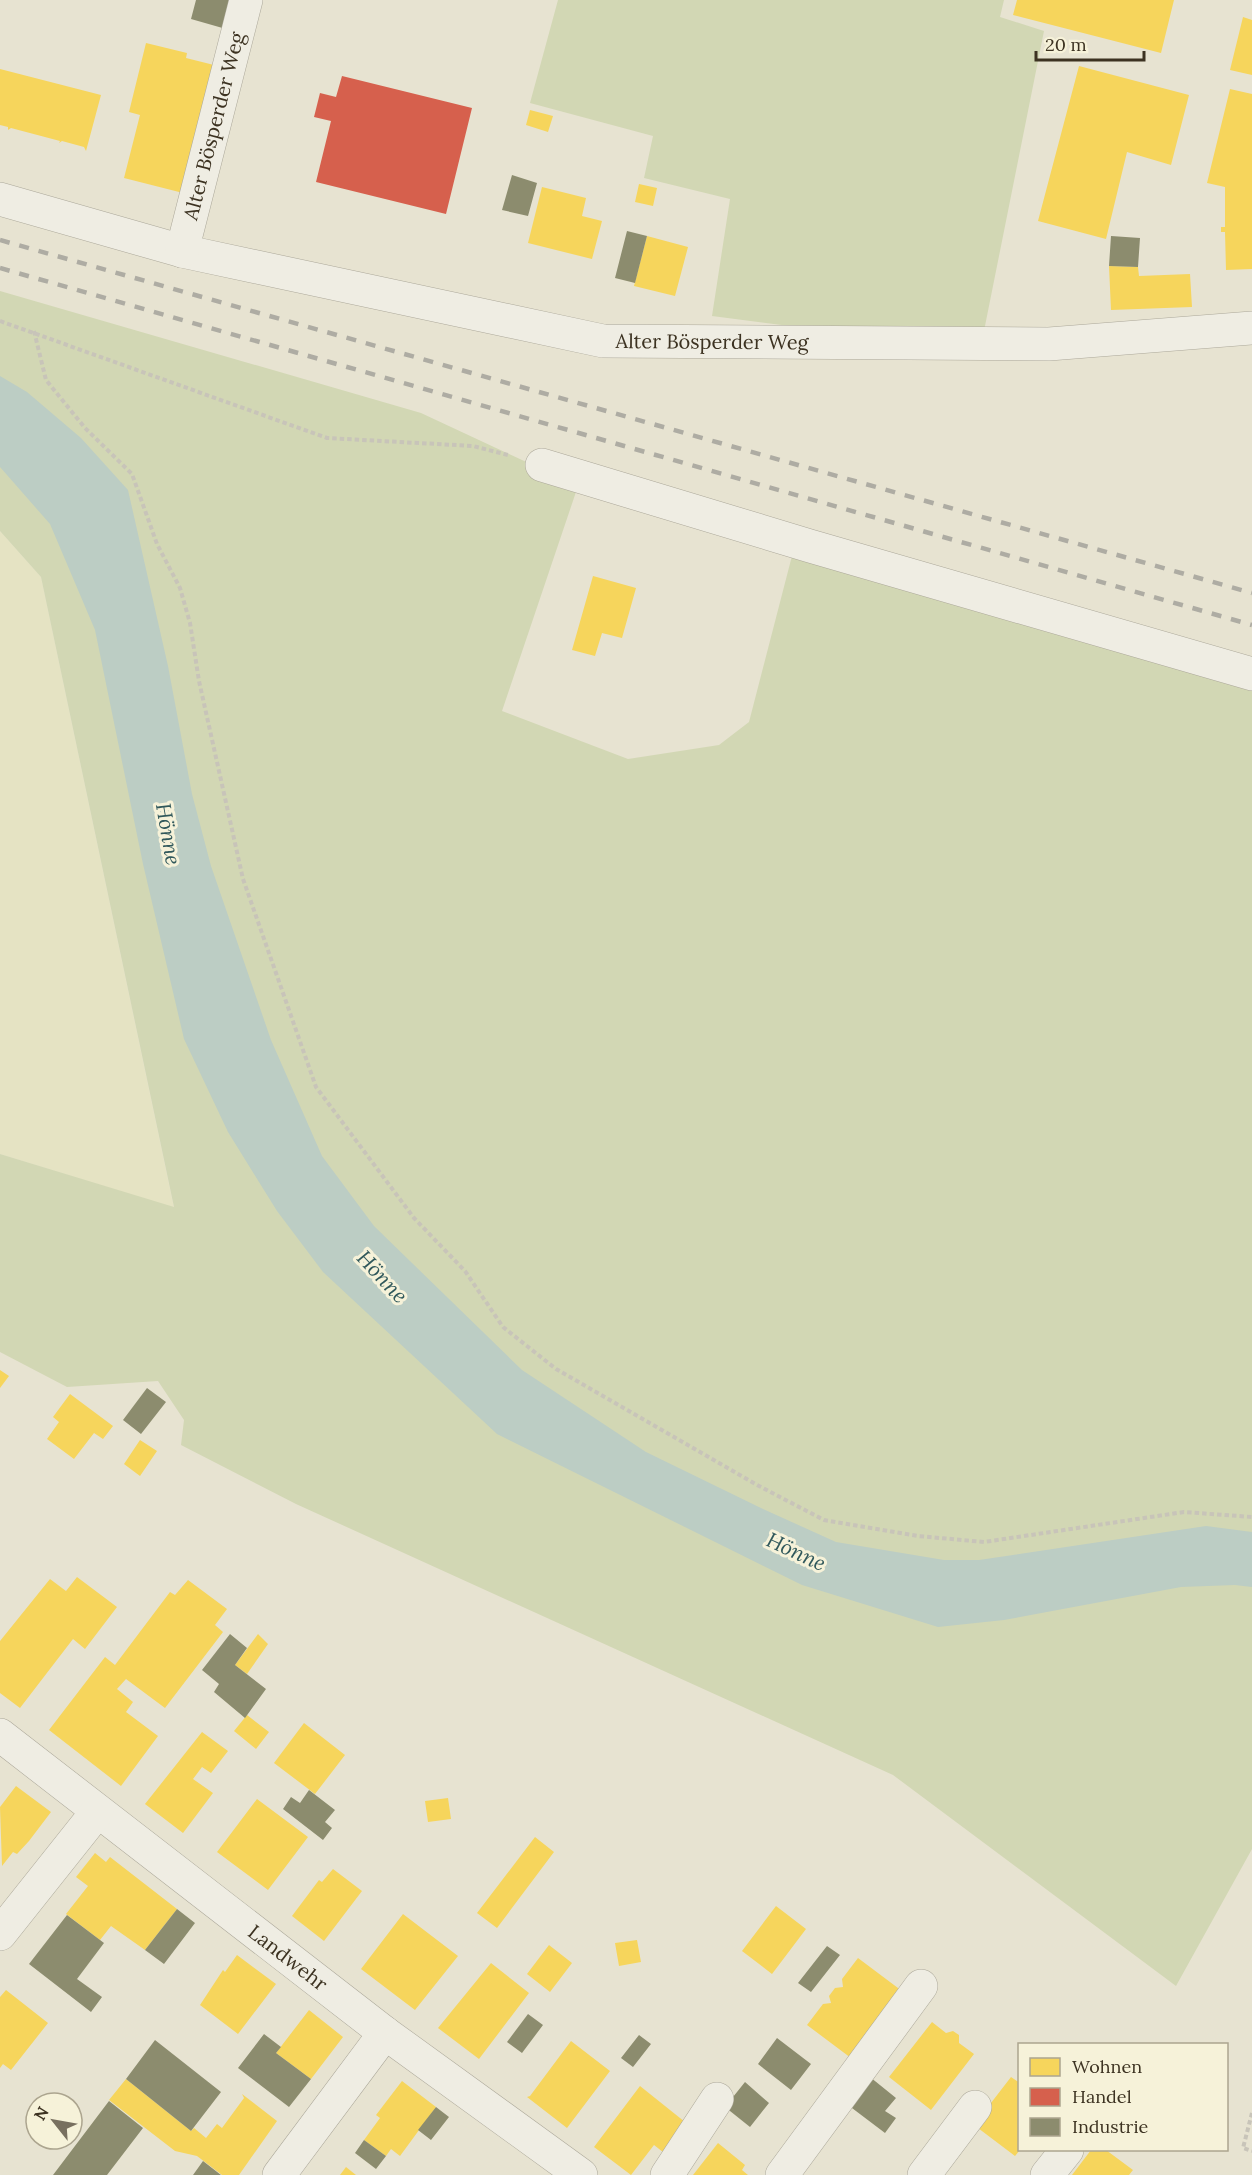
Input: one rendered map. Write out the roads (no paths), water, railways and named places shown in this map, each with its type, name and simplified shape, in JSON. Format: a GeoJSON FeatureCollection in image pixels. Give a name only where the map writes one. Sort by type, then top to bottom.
{"type":"FeatureCollection","features":[{"type":"Feature","properties":{"kind":"street","name":"Alter Bösperder Weg"},"geometry":{"type":"LineString","coordinates":[[182,251],[246,0]]}},
{"type":"Feature","properties":{"kind":"street","name":"Alter Bösperder Weg"},"geometry":{"type":"LineString","coordinates":[[0,199],[182,251],[603,341],[1049,344],[1252,328]]}},
{"type":"Feature","properties":{"kind":"street"},"geometry":{"type":"LineString","coordinates":[[542,465],[810,546],[1252,674]]}},
{"type":"Feature","properties":{"kind":"street","name":"Landwehr"},"geometry":{"type":"LineString","coordinates":[[0,1736],[385,2033],[581,2175]]}},
{"type":"Feature","properties":{"kind":"street"},"geometry":{"type":"LineString","coordinates":[[0,1934],[97,1812]]}},
{"type":"Feature","properties":{"kind":"street"},"geometry":{"type":"LineString","coordinates":[[782,2175],[921,1986]]}},
{"type":"Feature","properties":{"kind":"street"},"geometry":{"type":"LineString","coordinates":[[279,2175],[385,2033]]}},
{"type":"Feature","properties":{"kind":"street"},"geometry":{"type":"LineString","coordinates":[[667,2175],[717,2099]]}},
{"type":"Feature","properties":{"kind":"street"},"geometry":{"type":"LineString","coordinates":[[924,2175],[975,2107]]}},
{"type":"Feature","properties":{"kind":"street"},"geometry":{"type":"LineString","coordinates":[[1047,2175],[1066,2151]]}},
{"type":"Feature","properties":{"kind":"water","name":"Hönne"},"geometry":{"type":"Polygon","coordinates":[[[0,376],[27,392],[81,438],[128,490],[168,666],[192,794],[211,866],[271,1040],[322,1156],[374,1226],[522,1370],[646,1452],[836,1542],[944,1560],[979,1560],[1206,1526],[1252,1532],[1252,1587],[1235,1585],[1181,1587],[1004,1620],[938,1627],[802,1585],[497,1434],[323,1272],[277,1211],[228,1132],[184,1039],[143,864],[95,630],[50,524],[0,467],[0,376]]]}},
{"type":"Feature","properties":{"kind":"railway"},"geometry":{"type":"LineString","coordinates":[[0,240],[1252,593]]}},
{"type":"Feature","properties":{"kind":"railway"},"geometry":{"type":"LineString","coordinates":[[0,268],[1252,625]]}}]}
